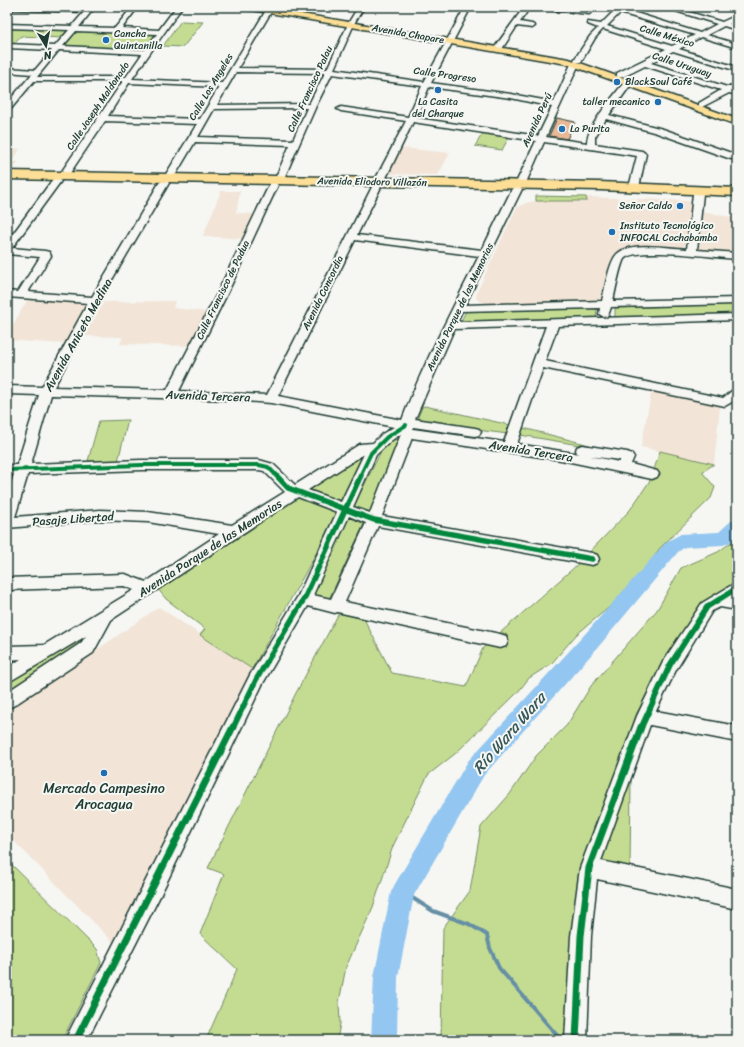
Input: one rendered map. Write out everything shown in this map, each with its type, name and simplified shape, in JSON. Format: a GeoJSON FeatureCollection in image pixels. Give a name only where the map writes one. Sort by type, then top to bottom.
{"type":"FeatureCollection","features":[{"type":"Feature","properties":{"kind":"highway","name":"Avenida Eliodoro Villazón"},"geometry":{"type":"LineString","coordinates":[[7,176],[59,179]]}},
{"type":"Feature","properties":{"kind":"highway","name":"Avenida Eliodoro Villazón"},"geometry":{"type":"LineString","coordinates":[[7,180],[59,179],[518,187],[737,196]]}},
{"type":"Feature","properties":{"kind":"highway","name":"Avenida Eliodoro Villazón"},"geometry":{"type":"LineString","coordinates":[[518,187],[634,187],[737,192]]}},
{"type":"Feature","properties":{"kind":"main road"},"geometry":{"type":"LineString","coordinates":[[7,11],[11,7]]}},
{"type":"Feature","properties":{"kind":"main road","name":"Avenida Chapare"},"geometry":{"type":"LineString","coordinates":[[246,7],[269,8],[576,62],[628,83],[737,122]]}},
{"type":"Feature","properties":{"kind":"main road","name":"Avenida Chapare"},"geometry":{"type":"LineString","coordinates":[[450,40],[499,47],[576,62],[620,75],[737,117]]}},
{"type":"Feature","properties":{"kind":"street"},"geometry":{"type":"LineString","coordinates":[[11,7],[91,8]]}},
{"type":"Feature","properties":{"kind":"street"},"geometry":{"type":"LineString","coordinates":[[117,30],[135,7]]}},
{"type":"Feature","properties":{"kind":"street","name":"Calle Joseph Maldonado"},"geometry":{"type":"LineString","coordinates":[[7,250],[59,179],[179,7]]}},
{"type":"Feature","properties":{"kind":"street","name":"Calle Francisco Palau"},"geometry":{"type":"LineString","coordinates":[[276,183],[330,71],[351,23],[361,7]]}},
{"type":"Feature","properties":{"kind":"street","name":"Avenida Concordia"},"geometry":{"type":"LineString","coordinates":[[271,399],[377,184],[411,119],[426,84],[468,7]]}},
{"type":"Feature","properties":{"kind":"street"},"geometry":{"type":"LineString","coordinates":[[499,47],[527,7]]}},
{"type":"Feature","properties":{"kind":"street"},"geometry":{"type":"LineString","coordinates":[[541,7],[589,10],[592,37]]}},
{"type":"Feature","properties":{"kind":"street"},"geometry":{"type":"LineString","coordinates":[[666,7],[737,28]]}},
{"type":"Feature","properties":{"kind":"street"},"geometry":{"type":"LineString","coordinates":[[725,7],[737,10]]}},
{"type":"Feature","properties":{"kind":"street"},"geometry":{"type":"LineString","coordinates":[[7,108],[91,8]]}},
{"type":"Feature","properties":{"kind":"street","name":"Calle Los Angeles"},"geometry":{"type":"LineString","coordinates":[[166,181],[269,8]]}},
{"type":"Feature","properties":{"kind":"street"},"geometry":{"type":"LineString","coordinates":[[621,8],[737,46]]}},
{"type":"Feature","properties":{"kind":"street","name":"Avenida Perú"},"geometry":{"type":"LineString","coordinates":[[518,187],[576,62],[592,37],[621,8]]}},
{"type":"Feature","properties":{"kind":"street"},"geometry":{"type":"LineString","coordinates":[[620,75],[737,16]]}},
{"type":"Feature","properties":{"kind":"street","name":"Calle México"},"geometry":{"type":"LineString","coordinates":[[590,23],[737,69]]}},
{"type":"Feature","properties":{"kind":"street"},"geometry":{"type":"LineString","coordinates":[[515,24],[532,26]]}},
{"type":"Feature","properties":{"kind":"street"},"geometry":{"type":"LineString","coordinates":[[7,26],[162,32]]}},
{"type":"Feature","properties":{"kind":"street"},"geometry":{"type":"LineString","coordinates":[[7,46],[147,52]]}},
{"type":"Feature","properties":{"kind":"street","name":"Calle Uruguay"},"geometry":{"type":"LineString","coordinates":[[644,63],[737,93]]}},
{"type":"Feature","properties":{"kind":"street"},"geometry":{"type":"LineString","coordinates":[[7,70],[37,72]]}},
{"type":"Feature","properties":{"kind":"street","name":"Calle Progreso"},"geometry":{"type":"LineString","coordinates":[[233,70],[330,71],[511,96],[556,105]]}},
{"type":"Feature","properties":{"kind":"street"},"geometry":{"type":"LineString","coordinates":[[31,79],[127,80],[224,85]]}},
{"type":"Feature","properties":{"kind":"street"},"geometry":{"type":"LineString","coordinates":[[591,146],[591,137],[595,128],[628,83]]}},
{"type":"Feature","properties":{"kind":"street"},"geometry":{"type":"LineString","coordinates":[[702,105],[737,85]]}},
{"type":"Feature","properties":{"kind":"street"},"geometry":{"type":"LineString","coordinates":[[211,107],[312,106]]}},
{"type":"Feature","properties":{"kind":"street"},"geometry":{"type":"LineString","coordinates":[[341,109],[642,154],[634,187]]}},
{"type":"Feature","properties":{"kind":"street"},"geometry":{"type":"LineString","coordinates":[[603,116],[660,131],[734,158]]}},
{"type":"Feature","properties":{"kind":"street"},"geometry":{"type":"LineString","coordinates":[[102,118],[202,122]]}},
{"type":"Feature","properties":{"kind":"street"},"geometry":{"type":"LineString","coordinates":[[192,139],[296,143]]}},
{"type":"Feature","properties":{"kind":"street","name":"Avenida Aniceto Medina"},"geometry":{"type":"LineString","coordinates":[[7,522],[24,470],[46,392],[95,300],[166,181]]}},
{"type":"Feature","properties":{"kind":"street","name":"Calle Francisco de Padua"},"geometry":{"type":"LineString","coordinates":[[171,395],[276,183]]}},
{"type":"Feature","properties":{"kind":"street","name":"Avenida Parque de las Memorias"},"geometry":{"type":"LineString","coordinates":[[336,607],[374,520],[415,401],[458,308],[518,187]]}},
{"type":"Feature","properties":{"kind":"street"},"geometry":{"type":"LineString","coordinates":[[692,253],[698,194]]}},
{"type":"Feature","properties":{"kind":"street"},"geometry":{"type":"LineString","coordinates":[[351,237],[486,254]]}},
{"type":"Feature","properties":{"kind":"street"},"geometry":{"type":"LineString","coordinates":[[603,322],[618,261],[621,256],[628,252],[648,249],[737,256]]}},
{"type":"Feature","properties":{"kind":"street"},"geometry":{"type":"LineString","coordinates":[[7,250],[39,253],[45,254],[46,256],[21,295]]}},
{"type":"Feature","properties":{"kind":"street"},"geometry":{"type":"LineString","coordinates":[[7,294],[95,300]]}},
{"type":"Feature","properties":{"kind":"street"},"geometry":{"type":"LineString","coordinates":[[458,308],[737,301]]}},
{"type":"Feature","properties":{"kind":"street"},"geometry":{"type":"LineString","coordinates":[[450,326],[737,317]]}},
{"type":"Feature","properties":{"kind":"street"},"geometry":{"type":"LineString","coordinates":[[511,442],[553,323]]}},
{"type":"Feature","properties":{"kind":"street"},"geometry":{"type":"LineString","coordinates":[[539,364],[725,402],[737,393]]}},
{"type":"Feature","properties":{"kind":"street","name":"Avenida Tercera"},"geometry":{"type":"LineString","coordinates":[[7,390],[271,399],[407,427],[511,442],[625,462],[652,474]]}},
{"type":"Feature","properties":{"kind":"street"},"geometry":{"type":"LineString","coordinates":[[76,1040],[153,889],[256,680],[304,600],[371,453],[387,437],[407,427]]}},
{"type":"Feature","properties":{"kind":"street","name":"Avenida Parque de las Memorias"},"geometry":{"type":"LineString","coordinates":[[7,676],[106,616],[234,531],[365,447],[376,448]]}},
{"type":"Feature","properties":{"kind":"street"},"geometry":{"type":"LineString","coordinates":[[7,470],[141,465],[259,465],[268,468],[288,488],[374,520],[592,559]]}},
{"type":"Feature","properties":{"kind":"street","name":"Pasaje Libertad"},"geometry":{"type":"LineString","coordinates":[[7,522],[100,515],[148,517],[234,531]]}},
{"type":"Feature","properties":{"kind":"street"},"geometry":{"type":"LineString","coordinates":[[7,584],[125,580],[147,589]]}},
{"type":"Feature","properties":{"kind":"street"},"geometry":{"type":"LineString","coordinates":[[576,1040],[581,936],[589,868],[645,716],[670,665],[707,607],[737,588]]}},
{"type":"Feature","properties":{"kind":"street"},"geometry":{"type":"LineString","coordinates":[[304,600],[500,641]]}},
{"type":"Feature","properties":{"kind":"street"},"geometry":{"type":"LineString","coordinates":[[718,600],[737,604]]}},
{"type":"Feature","properties":{"kind":"street","name":"Avenida Parque de las Memorias"},"geometry":{"type":"LineString","coordinates":[[7,701],[87,648],[106,616]]}},
{"type":"Feature","properties":{"kind":"street"},"geometry":{"type":"LineString","coordinates":[[7,653],[45,652]]}},
{"type":"Feature","properties":{"kind":"street"},"geometry":{"type":"LineString","coordinates":[[645,716],[737,734]]}},
{"type":"Feature","properties":{"kind":"street"},"geometry":{"type":"LineString","coordinates":[[589,868],[737,899]]}},
{"type":"Feature","properties":{"kind":"shaded area"},"geometry":{"type":"Polygon","coordinates":[[[401,148],[450,153],[438,175],[389,174],[401,148]]]}},
{"type":"Feature","properties":{"kind":"shaded area"},"geometry":{"type":"Polygon","coordinates":[[[7,149],[20,149],[12,162],[18,162],[14,168],[7,168],[7,149]]]}},
{"type":"Feature","properties":{"kind":"shaded area"},"geometry":{"type":"Polygon","coordinates":[[[221,191],[240,191],[236,213],[257,214],[244,239],[203,236],[221,191]]]}},
{"type":"Feature","properties":{"kind":"shaded area"},"geometry":{"type":"Polygon","coordinates":[[[586,197],[688,201],[693,205],[686,245],[679,249],[638,246],[621,250],[614,257],[602,300],[484,303],[476,298],[477,292],[518,207],[526,203],[536,201],[586,201],[586,197]]]}},
{"type":"Feature","properties":{"kind":"shaded area"},"geometry":{"type":"Polygon","coordinates":[[[701,212],[737,218],[737,253],[699,249],[701,212]]]}},
{"type":"Feature","properties":{"kind":"shaded area"},"geometry":{"type":"Polygon","coordinates":[[[28,299],[83,302],[88,304],[64,344],[7,340],[7,335],[28,299]]]}},
{"type":"Feature","properties":{"kind":"shaded area"},"geometry":{"type":"Polygon","coordinates":[[[175,301],[173,308],[207,312],[191,346],[120,344],[123,337],[84,336],[104,302],[175,301]]]}},
{"type":"Feature","properties":{"kind":"shaded area"},"geometry":{"type":"Polygon","coordinates":[[[652,389],[715,403],[720,406],[714,464],[641,447],[652,389]]]}},
{"type":"Feature","properties":{"kind":"shaded area","name":"Mercado Campesino Arocagua"},"geometry":{"type":"Polygon","coordinates":[[[159,607],[252,669],[115,944],[7,834],[7,712],[159,607]]]}},
{"type":"Feature","properties":{"kind":"green space"},"geometry":{"type":"Polygon","coordinates":[[[181,21],[203,22],[183,47],[163,46],[181,21]]]}},
{"type":"Feature","properties":{"kind":"green space"},"geometry":{"type":"Polygon","coordinates":[[[25,28],[71,30],[63,38],[21,36],[12,45],[7,45],[7,29],[25,28]]]}},
{"type":"Feature","properties":{"kind":"green space"},"geometry":{"type":"Polygon","coordinates":[[[77,31],[156,34],[144,50],[141,51],[64,47],[77,31]]]}},
{"type":"Feature","properties":{"kind":"green space"},"geometry":{"type":"Polygon","coordinates":[[[483,133],[509,137],[502,150],[475,146],[483,133]]]}},
{"type":"Feature","properties":{"kind":"green space"},"geometry":{"type":"Polygon","coordinates":[[[536,196],[586,197],[587,201],[536,201],[536,196]]]}},
{"type":"Feature","properties":{"kind":"green space"},"geometry":{"type":"Polygon","coordinates":[[[737,304],[737,315],[615,320],[615,308],[737,304]]]}},
{"type":"Feature","properties":{"kind":"green space"},"geometry":{"type":"Polygon","coordinates":[[[597,308],[596,319],[460,323],[466,311],[597,308]]]}},
{"type":"Feature","properties":{"kind":"green space"},"geometry":{"type":"Polygon","coordinates":[[[425,406],[510,425],[508,434],[422,423],[418,417],[422,407],[425,406]]]}},
{"type":"Feature","properties":{"kind":"green space"},"geometry":{"type":"Polygon","coordinates":[[[128,420],[118,461],[88,461],[99,421],[128,420]]]}},
{"type":"Feature","properties":{"kind":"green space"},"geometry":{"type":"Polygon","coordinates":[[[523,428],[609,450],[520,435],[523,428]]]}},
{"type":"Feature","properties":{"kind":"green space"},"geometry":{"type":"Polygon","coordinates":[[[393,433],[403,436],[370,512],[354,506],[388,437],[393,433]]]}},
{"type":"Feature","properties":{"kind":"green space"},"geometry":{"type":"Polygon","coordinates":[[[373,446],[344,503],[307,489],[373,446]]]}},
{"type":"Feature","properties":{"kind":"green space"},"geometry":{"type":"Polygon","coordinates":[[[660,451],[714,464],[702,472],[715,487],[711,498],[659,549],[641,578],[576,635],[551,664],[529,678],[518,692],[456,753],[428,775],[393,846],[373,907],[346,967],[339,1002],[340,1024],[337,1040],[206,1040],[237,969],[200,934],[224,874],[208,868],[296,693],[339,613],[364,619],[392,673],[466,687],[483,648],[577,565],[630,510],[651,479],[660,451]]]}},
{"type":"Feature","properties":{"kind":"green space"},"geometry":{"type":"Polygon","coordinates":[[[296,497],[339,512],[252,669],[200,635],[205,629],[166,599],[157,588],[296,497]]]}},
{"type":"Feature","properties":{"kind":"green space"},"geometry":{"type":"Polygon","coordinates":[[[348,516],[365,522],[329,599],[309,595],[348,516]]]}},
{"type":"Feature","properties":{"kind":"green space"},"geometry":{"type":"Polygon","coordinates":[[[737,538],[737,583],[701,603],[681,633],[637,713],[582,870],[566,1040],[441,1040],[443,928],[470,891],[481,827],[510,794],[536,756],[567,725],[591,686],[657,610],[681,568],[718,552],[737,538]]]}},
{"type":"Feature","properties":{"kind":"green space"},"geometry":{"type":"Polygon","coordinates":[[[92,628],[81,646],[7,694],[7,684],[92,628]]]}},
{"type":"Feature","properties":{"kind":"green space"},"geometry":{"type":"Polygon","coordinates":[[[631,779],[630,868],[606,865],[603,861],[602,854],[631,779]]]}},
{"type":"Feature","properties":{"kind":"green space"},"geometry":{"type":"Polygon","coordinates":[[[7,860],[97,949],[101,963],[62,1040],[7,1040],[7,860]]]}},
{"type":"Feature","properties":{"kind":"building","name":"La Purita"},"geometry":{"type":"Polygon","coordinates":[[[557,118],[575,122],[567,139],[549,136],[557,118]]]}},
{"type":"Feature","properties":{"kind":"waterway","name":"Río Wara Wara"},"geometry":{"type":"LineString","coordinates":[[384,1040],[386,977],[403,892],[476,768],[592,640],[672,547],[681,541],[723,538],[737,526]]}},
{"type":"Feature","properties":{"kind":"waterway"},"geometry":{"type":"LineString","coordinates":[[403,892],[433,911],[469,924],[487,935],[490,948],[499,968],[561,1040]]}},
{"type":"Feature","properties":{"kind":"cycle path"},"geometry":{"type":"LineString","coordinates":[[76,1040],[153,889],[256,680],[304,599],[371,453],[387,437],[406,425]]}},
{"type":"Feature","properties":{"kind":"cycle path"},"geometry":{"type":"LineString","coordinates":[[7,470],[141,465],[259,465],[268,467],[288,488],[374,520],[592,559]]}},
{"type":"Feature","properties":{"kind":"cycle path"},"geometry":{"type":"LineString","coordinates":[[576,1040],[581,936],[589,868],[645,716],[670,665],[707,607],[737,588]]}},
{"type":"Feature","properties":{"kind":"place","name":"Cancha Quintanilla"},"geometry":{"type":"Point","coordinates":[106,40]}},
{"type":"Feature","properties":{"kind":"place","name":"BlackSoul Café"},"geometry":{"type":"Point","coordinates":[617,82]}},
{"type":"Feature","properties":{"kind":"place","name":"La Casita del Charque"},"geometry":{"type":"Point","coordinates":[438,90]}},
{"type":"Feature","properties":{"kind":"place","name":"taller mecanico"},"geometry":{"type":"Point","coordinates":[658,102]}},
{"type":"Feature","properties":{"kind":"place","name":"La Purita"},"geometry":{"type":"Point","coordinates":[562,129]}},
{"type":"Feature","properties":{"kind":"place","name":"Señor Caldo"},"geometry":{"type":"Point","coordinates":[680,206]}},
{"type":"Feature","properties":{"kind":"place","name":"Instituto Tecnológico INFOCAL Cochabamba"},"geometry":{"type":"Point","coordinates":[612,232]}},
{"type":"Feature","properties":{"kind":"place","name":"Mercado Campesino Arocagua"},"geometry":{"type":"Point","coordinates":[104,773]}}]}
